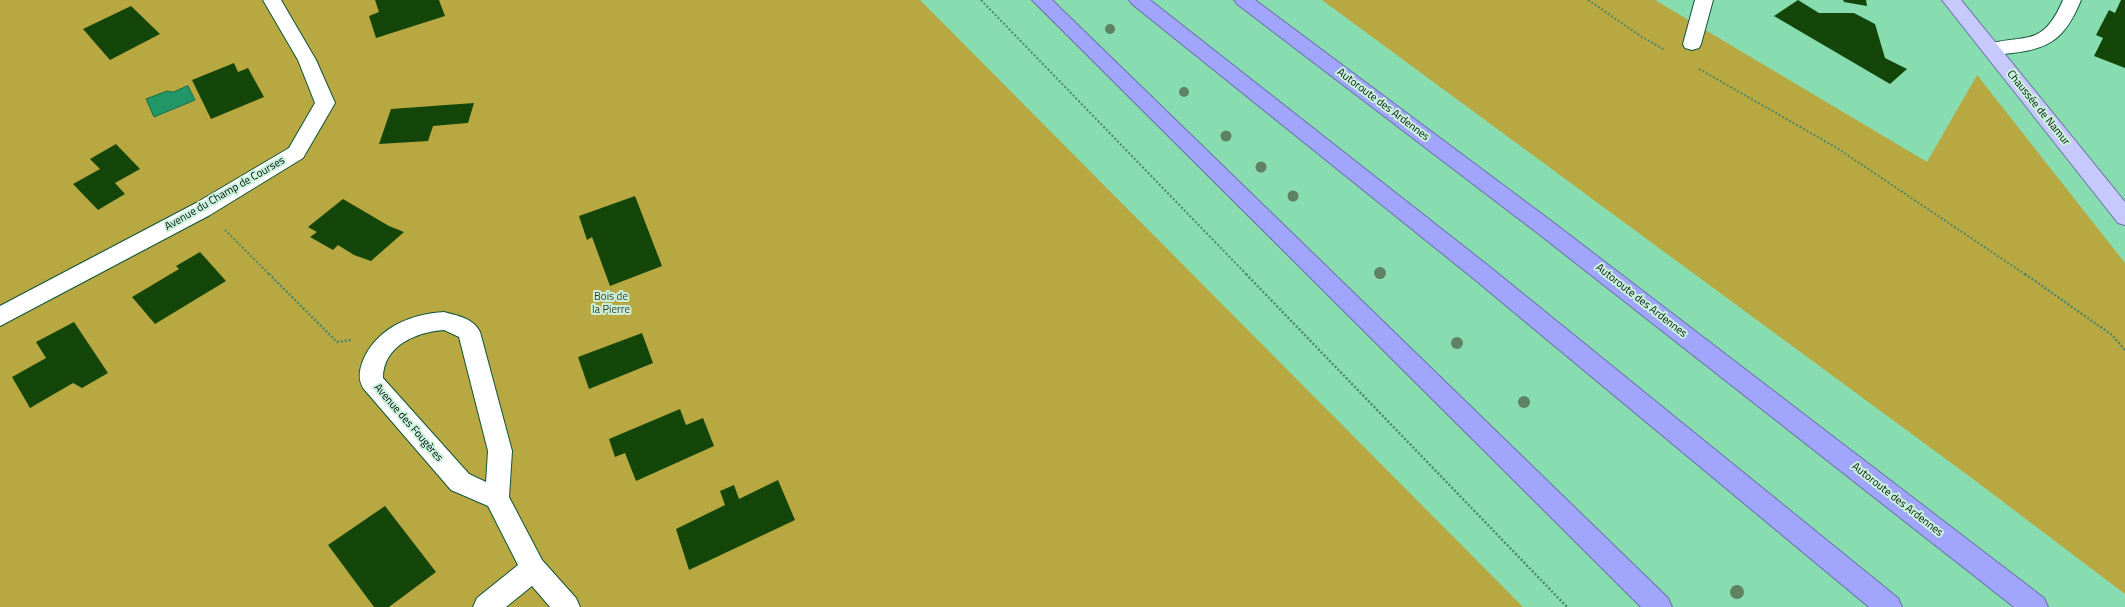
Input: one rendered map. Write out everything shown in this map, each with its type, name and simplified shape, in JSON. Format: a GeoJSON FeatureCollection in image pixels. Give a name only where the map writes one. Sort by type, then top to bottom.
{"type":"FeatureCollection","features":[{"type":"Feature","properties":{"kind":"highway"},"geometry":{"type":"LineString","coordinates":[[1041,0],[1660,607]]}},
{"type":"Feature","properties":{"kind":"highway"},"geometry":{"type":"LineString","coordinates":[[1138,0],[1482,273],[1889,607]]}},
{"type":"Feature","properties":{"kind":"highway","name":"Autoroute des Ardennes"},"geometry":{"type":"LineString","coordinates":[[1243,0],[1553,234],[2035,607]]}},
{"type":"Feature","properties":{"kind":"main road","name":"Chaussée de Namur"},"geometry":{"type":"LineString","coordinates":[[1951,0],[2125,217]]}},
{"type":"Feature","properties":{"kind":"street","name":"Avenue du Champ de Courses"},"geometry":{"type":"LineString","coordinates":[[0,317],[203,208],[296,153],[325,103],[307,60],[272,0]]}},
{"type":"Feature","properties":{"kind":"street"},"geometry":{"type":"LineString","coordinates":[[1692,44],[1704,0]]}},
{"type":"Feature","properties":{"kind":"street"},"geometry":{"type":"LineString","coordinates":[[1991,49],[2021,47],[2043,42],[2061,24],[2072,0]]}},
{"type":"Feature","properties":{"kind":"street","name":"Avenue des Fougères"},"geometry":{"type":"LineString","coordinates":[[443,321],[464,328],[469,332],[500,451],[497,498],[460,482],[372,381],[372,364],[377,354],[382,347],[397,334],[420,324],[443,321]]}},
{"type":"Feature","properties":{"kind":"street"},"geometry":{"type":"LineString","coordinates":[[497,498],[533,569],[567,607]]}},
{"type":"Feature","properties":{"kind":"street"},"geometry":{"type":"LineString","coordinates":[[486,607],[533,569]]}},
{"type":"Feature","properties":{"kind":"path"},"geometry":{"type":"LineString","coordinates":[[981,0],[1567,607]]}},
{"type":"Feature","properties":{"kind":"path"},"geometry":{"type":"LineString","coordinates":[[1588,0],[1642,37],[1668,52]]}},
{"type":"Feature","properties":{"kind":"path"},"geometry":{"type":"LineString","coordinates":[[1696,67],[1837,148],[1984,245],[2112,335],[2125,350]]}},
{"type":"Feature","properties":{"kind":"path"},"geometry":{"type":"LineString","coordinates":[[203,208],[337,342],[397,334]]}},
{"type":"Feature","properties":{"kind":"green space","name":"Bois de la Pierre"},"geometry":{"type":"Polygon","coordinates":[[[0,0],[920,0],[1523,607],[0,607],[0,0]]]}},
{"type":"Feature","properties":{"kind":"green space"},"geometry":{"type":"Polygon","coordinates":[[[1322,0],[1655,0],[1927,162],[1977,75],[2125,263],[2125,594],[1973,479],[1322,0]]]}},
{"type":"Feature","properties":{"kind":"shaded area"},"geometry":{"type":"Polygon","coordinates":[[[188,86],[195,100],[154,117],[146,99],[167,91],[173,92],[188,86]]]}},
{"type":"Feature","properties":{"kind":"building"},"geometry":{"type":"Polygon","coordinates":[[[375,0],[439,0],[445,16],[376,38],[369,16],[379,12],[375,0]]]}},
{"type":"Feature","properties":{"kind":"building"},"geometry":{"type":"Polygon","coordinates":[[[1798,0],[1819,13],[1854,13],[1875,24],[1885,58],[1907,69],[1890,84],[1774,16],[1798,0]]]}},
{"type":"Feature","properties":{"kind":"building"},"geometry":{"type":"Polygon","coordinates":[[[1843,0],[1866,0],[1867,6],[1844,2],[1843,0]]]}},
{"type":"Feature","properties":{"kind":"building"},"geometry":{"type":"Polygon","coordinates":[[[2121,0],[2125,0],[2125,68],[2094,56],[2103,38],[2096,35],[2109,10],[2115,13],[2121,0]]]}},
{"type":"Feature","properties":{"kind":"building"},"geometry":{"type":"Polygon","coordinates":[[[131,6],[160,34],[110,60],[83,29],[131,6]]]}},
{"type":"Feature","properties":{"kind":"building"},"geometry":{"type":"Polygon","coordinates":[[[234,63],[238,72],[248,68],[264,97],[211,119],[192,80],[234,63]]]}},
{"type":"Feature","properties":{"kind":"building"},"geometry":{"type":"Polygon","coordinates":[[[474,103],[468,123],[433,126],[428,141],[379,144],[391,109],[474,103]]]}},
{"type":"Feature","properties":{"kind":"building"},"geometry":{"type":"Polygon","coordinates":[[[116,144],[140,169],[115,183],[125,194],[98,210],[73,184],[100,169],[90,159],[116,144]]]}},
{"type":"Feature","properties":{"kind":"building"},"geometry":{"type":"Polygon","coordinates":[[[635,196],[662,266],[610,286],[592,237],[587,240],[579,216],[635,196]]]}},
{"type":"Feature","properties":{"kind":"building"},"geometry":{"type":"Polygon","coordinates":[[[343,199],[389,226],[404,232],[371,261],[354,255],[338,245],[333,250],[310,237],[317,232],[308,227],[343,199]]]}},
{"type":"Feature","properties":{"kind":"building"},"geometry":{"type":"Polygon","coordinates":[[[200,252],[226,281],[155,324],[132,297],[179,269],[176,266],[200,252]]]}},
{"type":"Feature","properties":{"kind":"building"},"geometry":{"type":"Polygon","coordinates":[[[74,322],[108,373],[82,388],[73,383],[30,408],[12,377],[46,358],[36,342],[74,322]]]}},
{"type":"Feature","properties":{"kind":"building"},"geometry":{"type":"Polygon","coordinates":[[[642,333],[653,363],[589,389],[578,357],[642,333]]]}},
{"type":"Feature","properties":{"kind":"building"},"geometry":{"type":"Polygon","coordinates":[[[680,409],[686,425],[703,418],[714,446],[636,481],[625,453],[615,457],[609,439],[680,409]]]}},
{"type":"Feature","properties":{"kind":"building"},"geometry":{"type":"Polygon","coordinates":[[[778,480],[795,520],[689,570],[676,529],[725,505],[720,491],[734,485],[739,499],[778,480]]]}},
{"type":"Feature","properties":{"kind":"building"},"geometry":{"type":"Polygon","coordinates":[[[385,506],[436,572],[389,607],[374,607],[328,545],[385,506]]]}}]}
